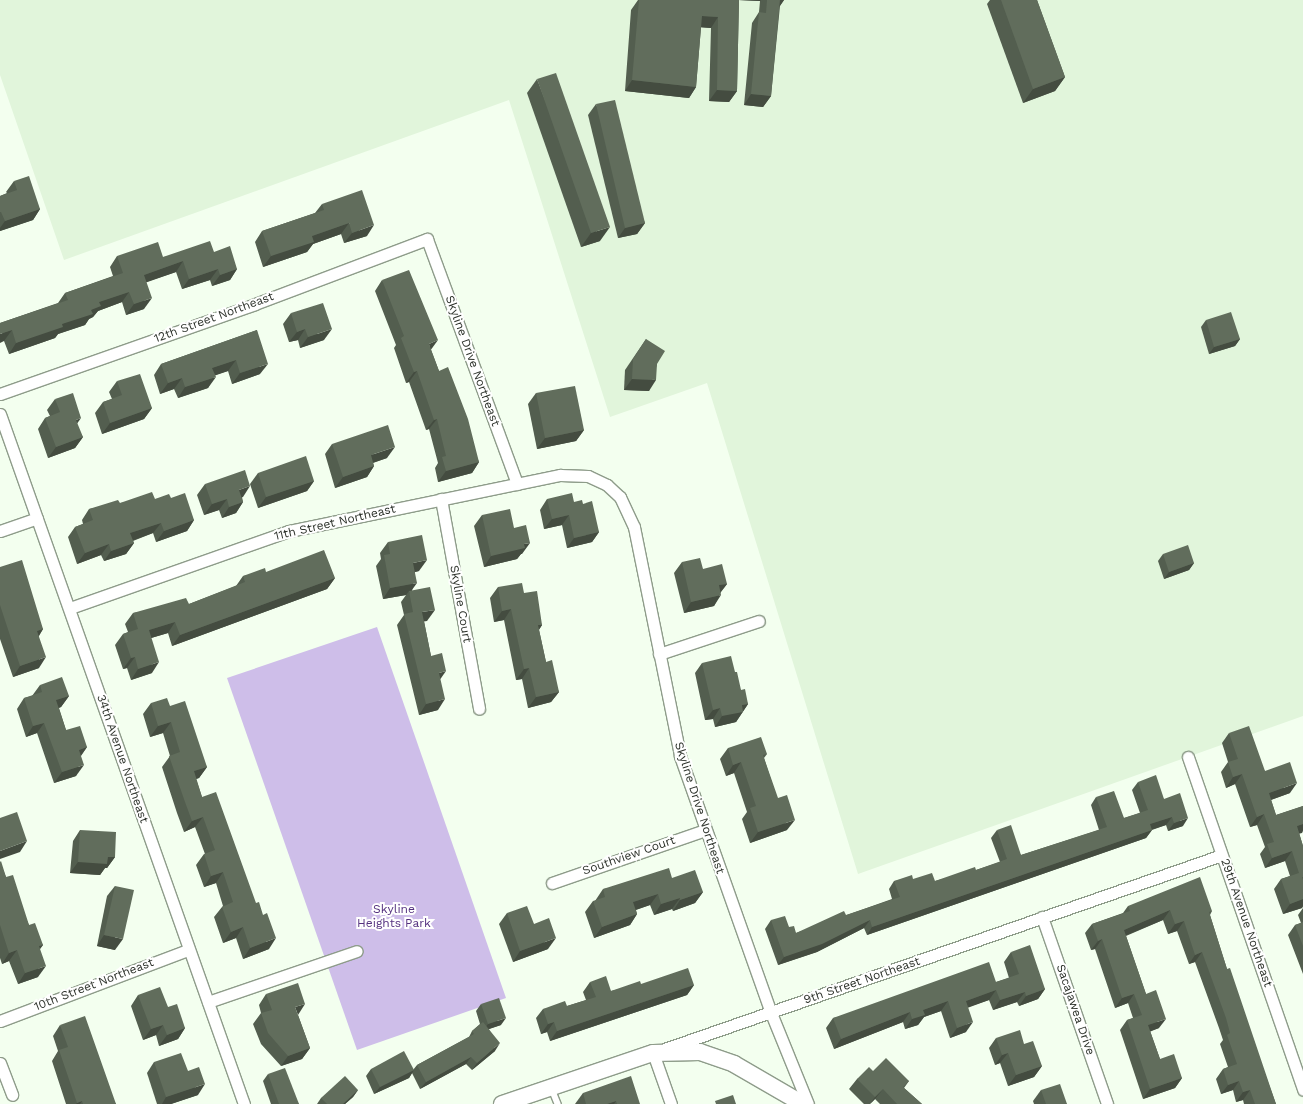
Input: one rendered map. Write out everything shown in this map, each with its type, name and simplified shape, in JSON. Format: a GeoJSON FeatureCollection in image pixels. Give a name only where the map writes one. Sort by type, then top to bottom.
{"type":"FeatureCollection","features":[{"type":"Feature","properties":{"kind":"street","name":"12th Street Northeast"},"geometry":{"type":"LineString","coordinates":[[0,394],[255,304],[427,239]]}},
{"type":"Feature","properties":{"kind":"street","name":"Skyline Drive Northeast"},"geometry":{"type":"LineString","coordinates":[[427,239],[517,484]]}},
{"type":"Feature","properties":{"kind":"street","name":"34th Avenue Northeast"},"geometry":{"type":"LineString","coordinates":[[0,414],[70,608],[188,950],[244,1104]]}},
{"type":"Feature","properties":{"kind":"street","name":"11th Street Northeast"},"geometry":{"type":"LineString","coordinates":[[70,608],[289,531],[560,475],[588,476],[607,485]]}},
{"type":"Feature","properties":{"kind":"street","name":"Skyline Drive Northeast"},"geometry":{"type":"LineString","coordinates":[[607,485],[620,497],[634,527],[680,756],[771,1013],[808,1104]]}},
{"type":"Feature","properties":{"kind":"street","name":"Skyline Court"},"geometry":{"type":"LineString","coordinates":[[441,500],[479,709]]}},
{"type":"Feature","properties":{"kind":"street"},"geometry":{"type":"LineString","coordinates":[[0,531],[37,518]]}},
{"type":"Feature","properties":{"kind":"street"},"geometry":{"type":"LineString","coordinates":[[659,654],[759,620]]}},
{"type":"Feature","properties":{"kind":"street","name":"29th Avenue Northeast"},"geometry":{"type":"LineString","coordinates":[[1188,757],[1303,1090]]}},
{"type":"Feature","properties":{"kind":"street","name":"Southview Court"},"geometry":{"type":"LineString","coordinates":[[552,883],[705,830]]}},
{"type":"Feature","properties":{"kind":"street","name":"9th Street Northeast"},"geometry":{"type":"LineString","coordinates":[[502,1104],[771,1013],[1222,855]]}},
{"type":"Feature","properties":{"kind":"street","name":"Sacajawea Drive"},"geometry":{"type":"LineString","coordinates":[[1042,917],[1107,1104]]}},
{"type":"Feature","properties":{"kind":"street","name":"10th Street Northeast"},"geometry":{"type":"LineString","coordinates":[[0,1021],[188,950]]}},
{"type":"Feature","properties":{"kind":"street"},"geometry":{"type":"LineString","coordinates":[[208,1002],[356,951]]}},
{"type":"Feature","properties":{"kind":"street"},"geometry":{"type":"LineString","coordinates":[[671,1104],[653,1053],[700,1052],[734,1064],[803,1104]]}},
{"type":"Feature","properties":{"kind":"street"},"geometry":{"type":"LineString","coordinates":[[0,1063],[12,1095]]}},
{"type":"Feature","properties":{"kind":"lane"},"geometry":{"type":"LineString","coordinates":[[552,1087],[558,1104]]}},
{"type":"Feature","properties":{"kind":"shaded area"},"geometry":{"type":"Polygon","coordinates":[[[0,0],[1303,0],[1303,716],[858,874],[707,383],[610,417],[509,100],[64,260],[0,75],[0,0]]]}},
{"type":"Feature","properties":{"kind":"green space","name":"Skyline Heights Park"},"geometry":{"type":"Polygon","coordinates":[[[377,627],[506,998],[357,1050],[227,678],[377,627]]]}},
{"type":"Feature","properties":{"kind":"building"},"geometry":{"type":"Polygon","coordinates":[[[639,0],[739,0],[737,91],[717,90],[718,17],[702,16],[696,87],[632,80],[639,0]]]}},
{"type":"Feature","properties":{"kind":"building"},"geometry":{"type":"Polygon","coordinates":[[[767,0],[780,0],[771,96],[751,94],[759,12],[766,13],[767,0]]]}},
{"type":"Feature","properties":{"kind":"building"},"geometry":{"type":"Polygon","coordinates":[[[1001,0],[1037,0],[1065,77],[1033,89],[1001,0]]]}},
{"type":"Feature","properties":{"kind":"building"},"geometry":{"type":"Polygon","coordinates":[[[556,73],[610,227],[591,233],[537,79],[556,73]]]}},
{"type":"Feature","properties":{"kind":"building"},"geometry":{"type":"Polygon","coordinates":[[[615,100],[645,223],[625,228],[596,104],[615,100]]]}},
{"type":"Feature","properties":{"kind":"building"},"geometry":{"type":"Polygon","coordinates":[[[29,176],[40,209],[5,221],[0,212],[0,196],[17,190],[14,181],[29,176]]]}},
{"type":"Feature","properties":{"kind":"building"},"geometry":{"type":"Polygon","coordinates":[[[362,190],[374,225],[352,233],[349,223],[312,236],[314,242],[271,256],[262,231],[324,210],[322,204],[362,190]]]}},
{"type":"Feature","properties":{"kind":"building"},"geometry":{"type":"Polygon","coordinates":[[[210,241],[214,252],[230,246],[237,269],[220,275],[218,269],[189,279],[183,261],[144,275],[152,298],[134,304],[129,292],[99,302],[101,306],[91,310],[93,314],[62,324],[63,327],[16,343],[12,330],[0,334],[0,323],[68,300],[65,293],[123,273],[117,256],[158,242],[163,257],[210,241]]]}},
{"type":"Feature","properties":{"kind":"building"},"geometry":{"type":"Polygon","coordinates":[[[409,270],[438,340],[429,344],[439,371],[448,367],[468,419],[479,462],[446,471],[442,457],[446,456],[437,419],[434,420],[417,371],[414,372],[401,338],[404,336],[382,280],[409,270]]]}},
{"type":"Feature","properties":{"kind":"building"},"geometry":{"type":"Polygon","coordinates":[[[323,303],[332,329],[308,337],[305,329],[297,332],[291,313],[323,303]]]}},
{"type":"Feature","properties":{"kind":"building"},"geometry":{"type":"Polygon","coordinates":[[[1231,312],[1240,339],[1214,347],[1206,320],[1231,312]]]}},
{"type":"Feature","properties":{"kind":"building"},"geometry":{"type":"Polygon","coordinates":[[[257,330],[268,364],[240,373],[236,360],[212,368],[216,377],[185,387],[182,378],[168,383],[161,364],[257,330]]]}},
{"type":"Feature","properties":{"kind":"building"},"geometry":{"type":"Polygon","coordinates":[[[646,339],[665,351],[657,364],[656,380],[632,379],[633,359],[646,339]]]}},
{"type":"Feature","properties":{"kind":"building"},"geometry":{"type":"Polygon","coordinates":[[[140,374],[152,408],[110,423],[103,402],[122,395],[117,381],[140,374]]]}},
{"type":"Feature","properties":{"kind":"building"},"geometry":{"type":"Polygon","coordinates":[[[575,386],[584,430],[545,438],[536,393],[575,386]]]}},
{"type":"Feature","properties":{"kind":"building"},"geometry":{"type":"Polygon","coordinates":[[[73,393],[81,418],[76,420],[83,437],[56,447],[45,418],[60,412],[55,399],[73,393]]]}},
{"type":"Feature","properties":{"kind":"building"},"geometry":{"type":"Polygon","coordinates":[[[388,425],[395,447],[371,455],[374,466],[343,477],[332,444],[388,425]]]}},
{"type":"Feature","properties":{"kind":"building"},"geometry":{"type":"Polygon","coordinates":[[[306,456],[314,481],[266,497],[258,473],[306,456]]]}},
{"type":"Feature","properties":{"kind":"building"},"geometry":{"type":"Polygon","coordinates":[[[245,470],[250,486],[239,490],[243,502],[229,507],[227,499],[212,504],[205,484],[245,470]]]}},
{"type":"Feature","properties":{"kind":"building"},"geometry":{"type":"Polygon","coordinates":[[[152,492],[155,499],[169,494],[171,498],[185,493],[194,520],[164,531],[161,523],[130,533],[134,543],[111,551],[109,544],[85,553],[75,527],[93,520],[89,509],[118,500],[120,503],[152,492]]]}},
{"type":"Feature","properties":{"kind":"building"},"geometry":{"type":"Polygon","coordinates":[[[572,493],[574,502],[582,500],[583,504],[592,501],[599,532],[574,538],[569,515],[552,519],[547,499],[572,493]]]}},
{"type":"Feature","properties":{"kind":"building"},"geometry":{"type":"Polygon","coordinates":[[[510,509],[514,528],[526,525],[530,543],[524,544],[525,548],[491,556],[482,515],[510,509]]]}},
{"type":"Feature","properties":{"kind":"building"},"geometry":{"type":"Polygon","coordinates":[[[422,535],[427,560],[413,563],[417,583],[390,588],[384,555],[390,554],[388,542],[422,535]]]}},
{"type":"Feature","properties":{"kind":"building"},"geometry":{"type":"Polygon","coordinates":[[[1188,545],[1194,563],[1169,572],[1163,554],[1188,545]]]}},
{"type":"Feature","properties":{"kind":"building"},"geometry":{"type":"Polygon","coordinates":[[[324,550],[335,578],[180,635],[175,622],[149,630],[159,662],[138,669],[135,657],[131,658],[123,634],[138,629],[133,613],[186,598],[189,604],[245,582],[243,576],[265,568],[266,572],[324,550]]]}},
{"type":"Feature","properties":{"kind":"building"},"geometry":{"type":"Polygon","coordinates":[[[700,558],[703,569],[722,564],[727,584],[719,585],[721,595],[691,602],[682,562],[700,558]]]}},
{"type":"Feature","properties":{"kind":"building"},"geometry":{"type":"Polygon","coordinates":[[[22,560],[43,629],[37,631],[46,657],[20,666],[0,605],[0,567],[22,560]]]}},
{"type":"Feature","properties":{"kind":"building"},"geometry":{"type":"Polygon","coordinates":[[[522,583],[524,593],[537,591],[542,625],[538,625],[546,662],[552,660],[559,692],[536,697],[529,668],[524,669],[511,609],[502,611],[498,587],[522,583]]]}},
{"type":"Feature","properties":{"kind":"building"},"geometry":{"type":"Polygon","coordinates":[[[430,587],[435,610],[422,612],[431,656],[442,653],[446,671],[439,673],[445,699],[426,704],[404,614],[413,612],[409,591],[430,587]]]}},
{"type":"Feature","properties":{"kind":"building"},"geometry":{"type":"Polygon","coordinates":[[[731,656],[735,672],[737,672],[741,690],[745,689],[748,704],[742,705],[743,712],[722,716],[720,708],[713,710],[702,663],[731,656]]]}},
{"type":"Feature","properties":{"kind":"building"},"geometry":{"type":"Polygon","coordinates":[[[62,677],[69,696],[56,700],[66,730],[80,726],[87,747],[79,750],[84,765],[62,772],[44,723],[33,726],[24,698],[42,692],[40,685],[62,677]]]}},
{"type":"Feature","properties":{"kind":"building"},"geometry":{"type":"Polygon","coordinates":[[[167,698],[170,706],[185,701],[207,767],[194,771],[202,797],[216,792],[256,903],[259,902],[263,915],[267,913],[276,938],[250,948],[243,927],[231,932],[222,907],[233,902],[223,872],[211,876],[204,854],[215,850],[203,817],[192,821],[169,756],[180,752],[171,722],[158,726],[151,703],[167,698]]]}},
{"type":"Feature","properties":{"kind":"building"},"geometry":{"type":"Polygon","coordinates":[[[1249,726],[1265,771],[1290,762],[1297,783],[1269,793],[1276,815],[1303,806],[1303,824],[1297,826],[1303,846],[1303,899],[1290,904],[1281,879],[1299,873],[1292,851],[1272,858],[1267,844],[1274,842],[1264,814],[1257,817],[1242,774],[1233,777],[1228,762],[1238,759],[1229,733],[1249,726]]]}},
{"type":"Feature","properties":{"kind":"building"},"geometry":{"type":"Polygon","coordinates":[[[761,737],[767,754],[763,755],[778,798],[787,795],[795,820],[758,832],[750,808],[756,806],[741,762],[733,765],[728,748],[761,737]]]}},
{"type":"Feature","properties":{"kind":"building"},"geometry":{"type":"Polygon","coordinates":[[[1156,775],[1164,799],[1180,793],[1188,818],[1174,823],[1172,817],[1150,824],[1152,830],[872,927],[870,920],[822,944],[784,957],[771,920],[785,916],[789,927],[794,926],[796,933],[844,911],[846,915],[900,897],[894,881],[912,875],[913,879],[932,873],[935,881],[975,867],[976,870],[1007,859],[997,830],[1011,825],[1021,855],[1107,827],[1096,797],[1114,791],[1124,818],[1148,810],[1138,782],[1156,775]]]}},
{"type":"Feature","properties":{"kind":"building"},"geometry":{"type":"Polygon","coordinates":[[[17,812],[27,841],[0,851],[0,818],[17,812]]]}},
{"type":"Feature","properties":{"kind":"building"},"geometry":{"type":"Polygon","coordinates":[[[80,830],[116,832],[115,857],[108,857],[107,864],[78,862],[80,830]]]}},
{"type":"Feature","properties":{"kind":"building"},"geometry":{"type":"Polygon","coordinates":[[[1,861],[6,877],[13,875],[29,925],[35,923],[43,945],[39,946],[46,966],[25,973],[17,950],[9,953],[0,925],[1,861]]]}},
{"type":"Feature","properties":{"kind":"building"},"geometry":{"type":"Polygon","coordinates":[[[669,868],[672,878],[695,870],[703,892],[680,900],[680,898],[661,904],[658,894],[633,902],[637,914],[602,927],[593,901],[605,897],[603,889],[669,868]]]}},
{"type":"Feature","properties":{"kind":"building"},"geometry":{"type":"Polygon","coordinates":[[[1200,877],[1212,911],[1209,912],[1227,969],[1230,968],[1276,1104],[1255,1104],[1250,1090],[1243,1092],[1239,1081],[1228,1085],[1223,1069],[1237,1064],[1227,1035],[1230,1033],[1226,1018],[1202,952],[1195,955],[1184,921],[1175,924],[1170,910],[1124,930],[1146,994],[1156,990],[1166,1019],[1148,1025],[1160,1059],[1174,1054],[1182,1078],[1150,1089],[1127,1020],[1142,1015],[1134,994],[1122,998],[1102,939],[1098,941],[1092,924],[1130,911],[1128,906],[1200,877]]]}},
{"type":"Feature","properties":{"kind":"building"},"geometry":{"type":"Polygon","coordinates":[[[115,886],[134,890],[123,939],[104,935],[115,886]]]}},
{"type":"Feature","properties":{"kind":"building"},"geometry":{"type":"Polygon","coordinates":[[[527,906],[534,924],[549,918],[556,938],[520,951],[507,913],[527,906]]]}},
{"type":"Feature","properties":{"kind":"building"},"geometry":{"type":"Polygon","coordinates":[[[1303,922],[1303,946],[1295,925],[1303,922]]]}},
{"type":"Feature","properties":{"kind":"building"},"geometry":{"type":"Polygon","coordinates":[[[1030,945],[1045,989],[1026,996],[1025,992],[1000,1000],[996,990],[966,1001],[973,1022],[957,1028],[948,1001],[923,1010],[925,1015],[912,1019],[910,1012],[841,1039],[833,1018],[989,962],[996,982],[1019,974],[1011,952],[1030,945]]]}},
{"type":"Feature","properties":{"kind":"building"},"geometry":{"type":"Polygon","coordinates":[[[688,968],[694,985],[557,1031],[554,1022],[548,1024],[543,1009],[565,1001],[567,1006],[596,997],[590,982],[606,976],[611,991],[640,981],[641,984],[688,968]]]}},
{"type":"Feature","properties":{"kind":"building"},"geometry":{"type":"Polygon","coordinates":[[[298,983],[305,1004],[295,1007],[310,1048],[288,1056],[268,1033],[261,1013],[272,1010],[266,994],[298,983]]]}},
{"type":"Feature","properties":{"kind":"building"},"geometry":{"type":"Polygon","coordinates":[[[160,987],[168,1007],[177,1004],[185,1028],[167,1035],[163,1025],[151,1029],[138,995],[160,987]]]}},
{"type":"Feature","properties":{"kind":"building"},"geometry":{"type":"Polygon","coordinates":[[[499,998],[506,1018],[488,1024],[481,1004],[499,998]]]}},
{"type":"Feature","properties":{"kind":"building"},"geometry":{"type":"Polygon","coordinates":[[[85,1016],[116,1104],[83,1104],[82,1101],[77,1103],[59,1050],[68,1047],[60,1025],[85,1016]]]}},
{"type":"Feature","properties":{"kind":"building"},"geometry":{"type":"Polygon","coordinates":[[[483,1022],[500,1043],[477,1063],[471,1057],[426,1082],[417,1065],[474,1034],[472,1031],[483,1022]]]}},
{"type":"Feature","properties":{"kind":"building"},"geometry":{"type":"Polygon","coordinates":[[[1020,1030],[1024,1044],[1033,1041],[1042,1066],[1016,1075],[1008,1053],[1002,1055],[996,1038],[1020,1030]]]}},
{"type":"Feature","properties":{"kind":"building"},"geometry":{"type":"Polygon","coordinates":[[[404,1051],[414,1070],[380,1087],[371,1069],[404,1051]]]}},
{"type":"Feature","properties":{"kind":"building"},"geometry":{"type":"Polygon","coordinates":[[[181,1053],[188,1071],[199,1067],[205,1084],[166,1097],[154,1062],[181,1053]]]}},
{"type":"Feature","properties":{"kind":"building"},"geometry":{"type":"Polygon","coordinates":[[[886,1058],[909,1081],[903,1087],[922,1104],[897,1104],[883,1089],[875,1097],[857,1079],[869,1067],[873,1071],[886,1058]]]}},
{"type":"Feature","properties":{"kind":"building"},"geometry":{"type":"Polygon","coordinates":[[[285,1068],[299,1104],[279,1104],[268,1074],[285,1068]]]}},
{"type":"Feature","properties":{"kind":"building"},"geometry":{"type":"Polygon","coordinates":[[[345,1076],[358,1090],[343,1104],[327,1104],[321,1098],[345,1076]]]}},
{"type":"Feature","properties":{"kind":"building"},"geometry":{"type":"Polygon","coordinates":[[[631,1076],[640,1104],[617,1104],[616,1101],[607,1104],[586,1104],[583,1093],[631,1076]]]}},
{"type":"Feature","properties":{"kind":"building"},"geometry":{"type":"Polygon","coordinates":[[[1060,1084],[1067,1104],[1046,1104],[1041,1090],[1060,1084]]]}},
{"type":"Feature","properties":{"kind":"building"},"geometry":{"type":"Polygon","coordinates":[[[733,1095],[736,1104],[716,1104],[715,1101],[733,1095]]]}}]}
